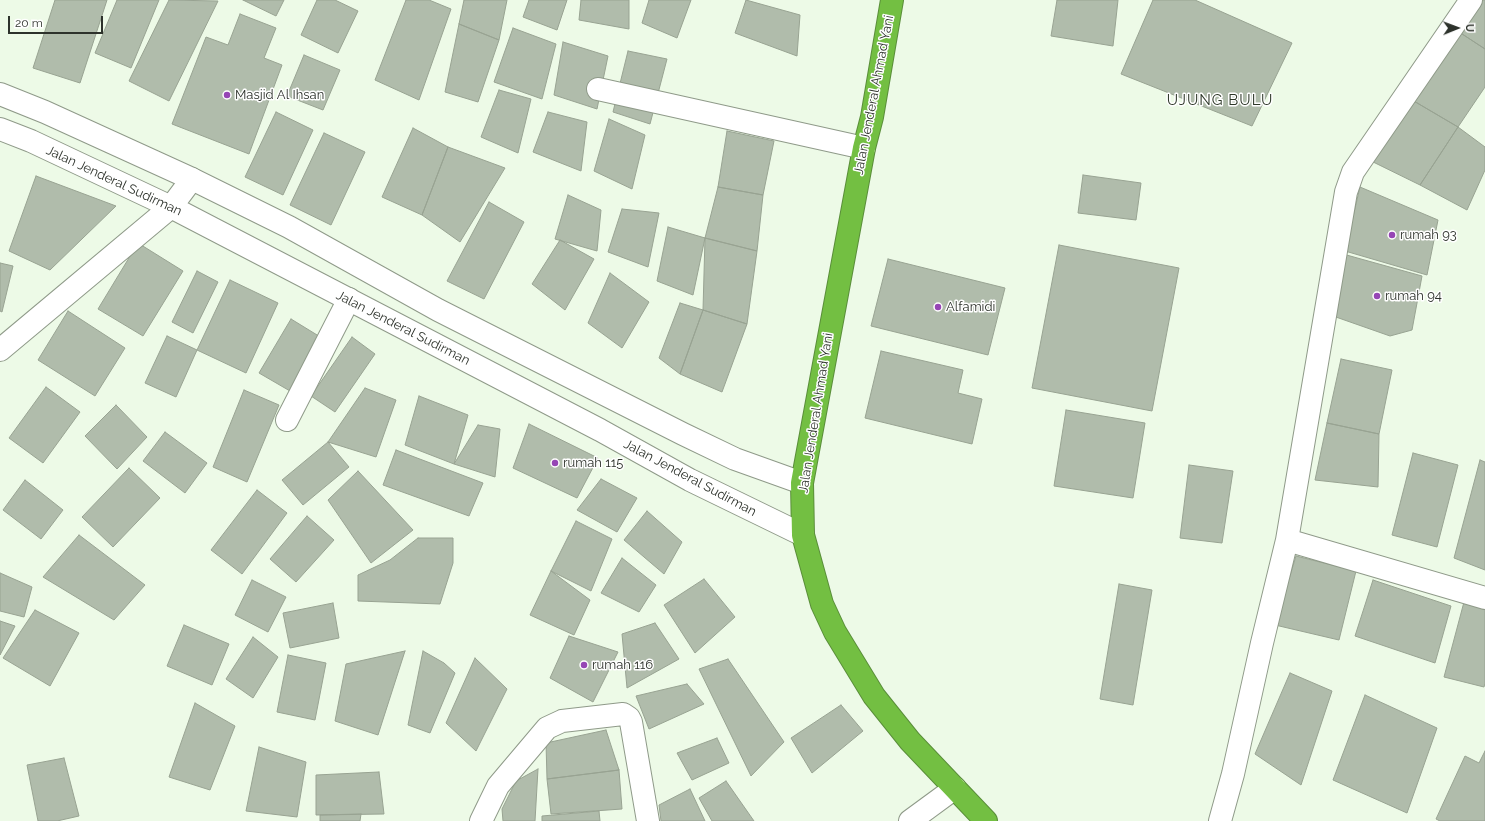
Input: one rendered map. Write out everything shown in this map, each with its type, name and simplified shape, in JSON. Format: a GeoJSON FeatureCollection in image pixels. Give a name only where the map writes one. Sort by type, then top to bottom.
{"type":"FeatureCollection","features":[{"type":"Feature","properties":{"kind":"highway","name":"Jalan Jenderal Ahmad Yani"},"geometry":{"type":"LineString","coordinates":[[892,0],[872,117],[864,148],[802,483],[802,535],[822,604],[847,654],[874,696],[910,741],[986,821]]}},
{"type":"Feature","properties":{"kind":"street"},"geometry":{"type":"LineString","coordinates":[[1220,821],[1233,774],[1262,643],[1288,540],[1348,185],[1357,165],[1471,0]]}},
{"type":"Feature","properties":{"kind":"street"},"geometry":{"type":"LineString","coordinates":[[598,89],[864,148]]}},
{"type":"Feature","properties":{"kind":"street"},"geometry":{"type":"LineString","coordinates":[[0,94],[45,112],[192,179],[289,227],[438,310],[683,434],[735,459],[802,483]]}},
{"type":"Feature","properties":{"kind":"street","name":"Jalan Jenderal Sudirman"},"geometry":{"type":"LineString","coordinates":[[0,129],[31,141],[171,207],[600,430],[690,480],[802,535]]}},
{"type":"Feature","properties":{"kind":"street"},"geometry":{"type":"LineString","coordinates":[[0,350],[171,207],[192,179]]}},
{"type":"Feature","properties":{"kind":"street"},"geometry":{"type":"LineString","coordinates":[[287,420],[349,299]]}},
{"type":"Feature","properties":{"kind":"street"},"geometry":{"type":"LineString","coordinates":[[1288,540],[1485,598]]}},
{"type":"Feature","properties":{"kind":"street"},"geometry":{"type":"LineString","coordinates":[[481,821],[498,786],[548,728],[562,721],[623,714],[629,718],[631,722],[648,821]]}},
{"type":"Feature","properties":{"kind":"street"},"geometry":{"type":"LineString","coordinates":[[910,821],[955,788]]}},
{"type":"Feature","properties":{"kind":"building"},"geometry":{"type":"Polygon","coordinates":[[[55,0],[107,0],[80,83],[33,68],[55,0]]]}},
{"type":"Feature","properties":{"kind":"building"},"geometry":{"type":"Polygon","coordinates":[[[117,0],[159,0],[131,68],[95,53],[117,0]]]}},
{"type":"Feature","properties":{"kind":"building"},"geometry":{"type":"Polygon","coordinates":[[[169,0],[218,1],[169,101],[129,81],[169,0]]]}},
{"type":"Feature","properties":{"kind":"building"},"geometry":{"type":"Polygon","coordinates":[[[243,0],[284,0],[276,16],[243,0]]]}},
{"type":"Feature","properties":{"kind":"building"},"geometry":{"type":"Polygon","coordinates":[[[317,0],[335,0],[358,11],[338,53],[301,35],[317,0]]]}},
{"type":"Feature","properties":{"kind":"building"},"geometry":{"type":"Polygon","coordinates":[[[406,0],[429,0],[451,9],[419,100],[375,80],[406,0]]]}},
{"type":"Feature","properties":{"kind":"building"},"geometry":{"type":"Polygon","coordinates":[[[464,0],[507,0],[499,40],[459,24],[464,0]]]}},
{"type":"Feature","properties":{"kind":"building"},"geometry":{"type":"Polygon","coordinates":[[[529,0],[567,0],[557,30],[523,17],[529,0]]]}},
{"type":"Feature","properties":{"kind":"building"},"geometry":{"type":"Polygon","coordinates":[[[581,0],[629,0],[629,29],[579,20],[581,0]]]}},
{"type":"Feature","properties":{"kind":"building"},"geometry":{"type":"Polygon","coordinates":[[[649,0],[691,0],[677,38],[642,23],[649,0]]]}},
{"type":"Feature","properties":{"kind":"building"},"geometry":{"type":"Polygon","coordinates":[[[746,0],[800,15],[797,56],[735,33],[746,0]]]}},
{"type":"Feature","properties":{"kind":"building"},"geometry":{"type":"Polygon","coordinates":[[[1057,0],[1118,0],[1113,46],[1051,36],[1057,0]]]}},
{"type":"Feature","properties":{"kind":"building"},"geometry":{"type":"Polygon","coordinates":[[[1153,0],[1195,0],[1292,43],[1252,126],[1121,74],[1153,0]]]}},
{"type":"Feature","properties":{"kind":"building"},"geometry":{"type":"Polygon","coordinates":[[[1473,0],[1485,0],[1485,49],[1453,28],[1473,0]]]}},
{"type":"Feature","properties":{"kind":"building","name":"Masjid Al Ihsan"},"geometry":{"type":"Polygon","coordinates":[[[240,14],[276,28],[264,58],[282,65],[249,154],[172,124],[206,37],[228,45],[240,14]]]}},
{"type":"Feature","properties":{"kind":"building"},"geometry":{"type":"Polygon","coordinates":[[[459,24],[499,40],[478,102],[445,92],[459,24]]]}},
{"type":"Feature","properties":{"kind":"building"},"geometry":{"type":"Polygon","coordinates":[[[513,28],[556,44],[542,99],[494,82],[513,28]]]}},
{"type":"Feature","properties":{"kind":"building"},"geometry":{"type":"Polygon","coordinates":[[[1453,28],[1485,49],[1485,87],[1458,127],[1407,97],[1453,28]]]}},
{"type":"Feature","properties":{"kind":"building"},"geometry":{"type":"Polygon","coordinates":[[[563,42],[608,56],[597,109],[554,95],[563,42]]]}},
{"type":"Feature","properties":{"kind":"building"},"geometry":{"type":"Polygon","coordinates":[[[628,51],[667,59],[650,124],[613,112],[628,51]]]}},
{"type":"Feature","properties":{"kind":"building"},"geometry":{"type":"Polygon","coordinates":[[[304,55],[340,70],[323,110],[287,96],[304,55]]]}},
{"type":"Feature","properties":{"kind":"building"},"geometry":{"type":"Polygon","coordinates":[[[499,90],[531,99],[518,153],[481,137],[499,90]]]}},
{"type":"Feature","properties":{"kind":"building"},"geometry":{"type":"Polygon","coordinates":[[[1407,97],[1458,127],[1420,185],[1365,158],[1407,97]]]}},
{"type":"Feature","properties":{"kind":"building"},"geometry":{"type":"Polygon","coordinates":[[[276,112],[313,130],[283,195],[245,177],[276,112]]]}},
{"type":"Feature","properties":{"kind":"building"},"geometry":{"type":"Polygon","coordinates":[[[548,112],[587,122],[581,171],[533,152],[548,112]]]}},
{"type":"Feature","properties":{"kind":"building"},"geometry":{"type":"Polygon","coordinates":[[[609,119],[645,135],[632,189],[594,171],[609,119]]]}},
{"type":"Feature","properties":{"kind":"building"},"geometry":{"type":"Polygon","coordinates":[[[1458,127],[1485,147],[1485,170],[1467,210],[1420,185],[1458,127]]]}},
{"type":"Feature","properties":{"kind":"building"},"geometry":{"type":"Polygon","coordinates":[[[413,128],[448,147],[422,215],[382,197],[413,128]]]}},
{"type":"Feature","properties":{"kind":"building"},"geometry":{"type":"Polygon","coordinates":[[[727,131],[774,141],[763,195],[718,187],[727,131]]]}},
{"type":"Feature","properties":{"kind":"building"},"geometry":{"type":"Polygon","coordinates":[[[324,133],[365,152],[331,225],[290,205],[324,133]]]}},
{"type":"Feature","properties":{"kind":"building"},"geometry":{"type":"Polygon","coordinates":[[[448,147],[505,168],[460,242],[422,215],[448,147]]]}},
{"type":"Feature","properties":{"kind":"building"},"geometry":{"type":"Polygon","coordinates":[[[1083,175],[1141,183],[1136,220],[1078,213],[1083,175]]]}},
{"type":"Feature","properties":{"kind":"building"},"geometry":{"type":"Polygon","coordinates":[[[36,176],[116,206],[50,270],[9,251],[36,176]]]}},
{"type":"Feature","properties":{"kind":"building"},"geometry":{"type":"Polygon","coordinates":[[[718,187],[763,195],[757,251],[705,238],[718,187]]]}},
{"type":"Feature","properties":{"kind":"building","name":"rumah 93"},"geometry":{"type":"Polygon","coordinates":[[[1360,187],[1438,220],[1427,275],[1345,251],[1360,187]]]}},
{"type":"Feature","properties":{"kind":"building"},"geometry":{"type":"Polygon","coordinates":[[[568,195],[601,210],[597,251],[555,239],[568,195]]]}},
{"type":"Feature","properties":{"kind":"building"},"geometry":{"type":"Polygon","coordinates":[[[489,202],[524,222],[484,299],[447,281],[489,202]]]}},
{"type":"Feature","properties":{"kind":"building"},"geometry":{"type":"Polygon","coordinates":[[[622,209],[659,213],[648,267],[608,252],[622,209]]]}},
{"type":"Feature","properties":{"kind":"building"},"geometry":{"type":"Polygon","coordinates":[[[668,227],[705,238],[693,295],[657,281],[668,227]]]}},
{"type":"Feature","properties":{"kind":"building"},"geometry":{"type":"Polygon","coordinates":[[[705,238],[757,251],[747,324],[703,310],[705,238]]]}},
{"type":"Feature","properties":{"kind":"building"},"geometry":{"type":"Polygon","coordinates":[[[560,240],[594,259],[565,310],[532,284],[560,240]]]}},
{"type":"Feature","properties":{"kind":"building"},"geometry":{"type":"Polygon","coordinates":[[[138,243],[183,271],[143,336],[98,309],[138,243]]]}},
{"type":"Feature","properties":{"kind":"building"},"geometry":{"type":"Polygon","coordinates":[[[1059,245],[1179,268],[1152,411],[1032,388],[1059,245]]]}},
{"type":"Feature","properties":{"kind":"building","name":"rumah 94"},"geometry":{"type":"Polygon","coordinates":[[[1343,254],[1422,276],[1412,330],[1390,336],[1333,316],[1343,254]]]}},
{"type":"Feature","properties":{"kind":"building","name":"Alfamidi"},"geometry":{"type":"Polygon","coordinates":[[[888,259],[1005,288],[988,355],[871,326],[888,259]]]}},
{"type":"Feature","properties":{"kind":"building"},"geometry":{"type":"Polygon","coordinates":[[[0,263],[13,266],[2,312],[0,311],[0,263]]]}},
{"type":"Feature","properties":{"kind":"building"},"geometry":{"type":"Polygon","coordinates":[[[197,271],[218,282],[193,333],[172,322],[197,271]]]}},
{"type":"Feature","properties":{"kind":"building"},"geometry":{"type":"Polygon","coordinates":[[[610,273],[649,302],[622,348],[588,323],[610,273]]]}},
{"type":"Feature","properties":{"kind":"building"},"geometry":{"type":"Polygon","coordinates":[[[230,280],[278,303],[246,373],[197,350],[230,280]]]}},
{"type":"Feature","properties":{"kind":"building"},"geometry":{"type":"Polygon","coordinates":[[[680,303],[703,310],[680,374],[659,358],[680,303]]]}},
{"type":"Feature","properties":{"kind":"building"},"geometry":{"type":"Polygon","coordinates":[[[703,310],[747,324],[722,392],[680,374],[703,310]]]}},
{"type":"Feature","properties":{"kind":"building"},"geometry":{"type":"Polygon","coordinates":[[[68,311],[125,348],[95,396],[38,360],[68,311]]]}},
{"type":"Feature","properties":{"kind":"building"},"geometry":{"type":"Polygon","coordinates":[[[291,319],[322,338],[290,391],[259,373],[291,319]]]}},
{"type":"Feature","properties":{"kind":"building"},"geometry":{"type":"Polygon","coordinates":[[[167,336],[197,350],[176,397],[145,383],[167,336]]]}},
{"type":"Feature","properties":{"kind":"building"},"geometry":{"type":"Polygon","coordinates":[[[352,337],[375,354],[335,412],[311,396],[352,337]]]}},
{"type":"Feature","properties":{"kind":"building"},"geometry":{"type":"Polygon","coordinates":[[[881,351],[963,370],[958,393],[982,399],[972,444],[865,418],[881,351]]]}},
{"type":"Feature","properties":{"kind":"building"},"geometry":{"type":"Polygon","coordinates":[[[1341,359],[1392,370],[1379,434],[1327,423],[1341,359]]]}},
{"type":"Feature","properties":{"kind":"building"},"geometry":{"type":"Polygon","coordinates":[[[46,387],[80,412],[43,463],[9,438],[46,387]]]}},
{"type":"Feature","properties":{"kind":"building"},"geometry":{"type":"Polygon","coordinates":[[[365,388],[396,400],[376,457],[328,442],[365,388]]]}},
{"type":"Feature","properties":{"kind":"building"},"geometry":{"type":"Polygon","coordinates":[[[244,390],[279,405],[247,482],[213,467],[244,390]]]}},
{"type":"Feature","properties":{"kind":"building"},"geometry":{"type":"Polygon","coordinates":[[[419,396],[468,415],[454,464],[405,445],[419,396]]]}},
{"type":"Feature","properties":{"kind":"building"},"geometry":{"type":"Polygon","coordinates":[[[116,405],[147,437],[117,469],[85,436],[116,405]]]}},
{"type":"Feature","properties":{"kind":"building"},"geometry":{"type":"Polygon","coordinates":[[[1066,410],[1145,423],[1133,498],[1054,486],[1066,410]]]}},
{"type":"Feature","properties":{"kind":"building"},"geometry":{"type":"Polygon","coordinates":[[[1327,423],[1379,434],[1378,487],[1315,480],[1327,423]]]}},
{"type":"Feature","properties":{"kind":"building","name":"rumah 115"},"geometry":{"type":"Polygon","coordinates":[[[529,424],[598,458],[577,498],[513,468],[529,424]]]}},
{"type":"Feature","properties":{"kind":"building"},"geometry":{"type":"Polygon","coordinates":[[[478,425],[500,429],[495,477],[454,464],[478,425]]]}},
{"type":"Feature","properties":{"kind":"building"},"geometry":{"type":"Polygon","coordinates":[[[165,432],[207,463],[185,493],[143,461],[165,432]]]}},
{"type":"Feature","properties":{"kind":"building"},"geometry":{"type":"Polygon","coordinates":[[[328,442],[349,467],[303,505],[282,480],[328,442]]]}},
{"type":"Feature","properties":{"kind":"building"},"geometry":{"type":"Polygon","coordinates":[[[396,450],[483,483],[469,516],[383,485],[396,450]]]}},
{"type":"Feature","properties":{"kind":"building"},"geometry":{"type":"Polygon","coordinates":[[[1413,453],[1458,465],[1437,547],[1392,535],[1413,453]]]}},
{"type":"Feature","properties":{"kind":"building"},"geometry":{"type":"Polygon","coordinates":[[[1480,460],[1485,462],[1485,570],[1454,558],[1480,460]]]}},
{"type":"Feature","properties":{"kind":"building"},"geometry":{"type":"Polygon","coordinates":[[[1189,465],[1233,471],[1222,543],[1180,538],[1189,465]]]}},
{"type":"Feature","properties":{"kind":"building"},"geometry":{"type":"Polygon","coordinates":[[[129,468],[160,498],[113,547],[82,517],[129,468]]]}},
{"type":"Feature","properties":{"kind":"building"},"geometry":{"type":"Polygon","coordinates":[[[358,471],[413,530],[371,563],[328,500],[358,471]]]}},
{"type":"Feature","properties":{"kind":"building"},"geometry":{"type":"Polygon","coordinates":[[[601,479],[637,498],[617,532],[577,510],[601,479]]]}},
{"type":"Feature","properties":{"kind":"building"},"geometry":{"type":"Polygon","coordinates":[[[25,480],[63,510],[41,539],[3,510],[25,480]]]}},
{"type":"Feature","properties":{"kind":"building"},"geometry":{"type":"Polygon","coordinates":[[[257,490],[287,513],[242,574],[211,550],[257,490]]]}},
{"type":"Feature","properties":{"kind":"building"},"geometry":{"type":"Polygon","coordinates":[[[647,511],[682,542],[664,574],[624,540],[647,511]]]}},
{"type":"Feature","properties":{"kind":"building"},"geometry":{"type":"Polygon","coordinates":[[[307,516],[334,540],[296,582],[270,559],[307,516]]]}},
{"type":"Feature","properties":{"kind":"building"},"geometry":{"type":"Polygon","coordinates":[[[576,521],[612,539],[591,591],[551,571],[576,521]]]}},
{"type":"Feature","properties":{"kind":"building"},"geometry":{"type":"Polygon","coordinates":[[[79,535],[145,585],[114,620],[43,577],[79,535]]]}},
{"type":"Feature","properties":{"kind":"building"},"geometry":{"type":"Polygon","coordinates":[[[418,538],[453,538],[453,563],[440,604],[358,601],[358,575],[390,560],[418,538]]]}},
{"type":"Feature","properties":{"kind":"building"},"geometry":{"type":"Polygon","coordinates":[[[1296,556],[1356,571],[1339,640],[1275,625],[1296,556]]]}},
{"type":"Feature","properties":{"kind":"building"},"geometry":{"type":"Polygon","coordinates":[[[622,558],[656,585],[639,612],[601,593],[622,558]]]}},
{"type":"Feature","properties":{"kind":"building"},"geometry":{"type":"Polygon","coordinates":[[[551,571],[590,600],[574,635],[530,615],[551,571]]]}},
{"type":"Feature","properties":{"kind":"building"},"geometry":{"type":"Polygon","coordinates":[[[0,573],[32,587],[24,617],[0,611],[0,573]]]}},
{"type":"Feature","properties":{"kind":"building"},"geometry":{"type":"Polygon","coordinates":[[[704,579],[735,617],[695,653],[664,605],[704,579]]]}},
{"type":"Feature","properties":{"kind":"building"},"geometry":{"type":"Polygon","coordinates":[[[252,580],[286,597],[268,632],[235,615],[252,580]]]}},
{"type":"Feature","properties":{"kind":"building"},"geometry":{"type":"Polygon","coordinates":[[[1373,580],[1451,606],[1435,663],[1355,636],[1373,580]]]}},
{"type":"Feature","properties":{"kind":"building"},"geometry":{"type":"Polygon","coordinates":[[[1119,584],[1152,590],[1133,705],[1100,699],[1119,584]]]}},
{"type":"Feature","properties":{"kind":"building"},"geometry":{"type":"Polygon","coordinates":[[[1464,602],[1485,607],[1484,687],[1444,677],[1464,602]]]}},
{"type":"Feature","properties":{"kind":"building"},"geometry":{"type":"Polygon","coordinates":[[[333,603],[339,638],[290,648],[283,613],[333,603]]]}},
{"type":"Feature","properties":{"kind":"building"},"geometry":{"type":"Polygon","coordinates":[[[35,610],[79,633],[50,686],[3,658],[35,610]]]}},
{"type":"Feature","properties":{"kind":"building"},"geometry":{"type":"Polygon","coordinates":[[[0,621],[15,626],[0,655],[0,621]]]}},
{"type":"Feature","properties":{"kind":"building"},"geometry":{"type":"Polygon","coordinates":[[[655,623],[679,659],[627,688],[622,634],[655,623]]]}},
{"type":"Feature","properties":{"kind":"building"},"geometry":{"type":"Polygon","coordinates":[[[184,625],[229,644],[212,685],[167,666],[184,625]]]}},
{"type":"Feature","properties":{"kind":"building","name":"rumah 116"},"geometry":{"type":"Polygon","coordinates":[[[569,636],[618,652],[593,702],[550,678],[569,636]]]}},
{"type":"Feature","properties":{"kind":"building"},"geometry":{"type":"Polygon","coordinates":[[[253,637],[278,657],[253,698],[226,679],[253,637]]]}},
{"type":"Feature","properties":{"kind":"building"},"geometry":{"type":"Polygon","coordinates":[[[405,651],[378,735],[335,721],[346,664],[405,651]]]}},
{"type":"Feature","properties":{"kind":"building"},"geometry":{"type":"Polygon","coordinates":[[[423,651],[444,663],[455,673],[430,733],[408,725],[423,651]]]}},
{"type":"Feature","properties":{"kind":"building"},"geometry":{"type":"Polygon","coordinates":[[[288,655],[326,663],[315,720],[277,712],[288,655]]]}},
{"type":"Feature","properties":{"kind":"building"},"geometry":{"type":"Polygon","coordinates":[[[475,658],[507,689],[476,751],[446,723],[475,658]]]}},
{"type":"Feature","properties":{"kind":"building"},"geometry":{"type":"Polygon","coordinates":[[[728,659],[784,742],[751,776],[699,669],[728,659]]]}},
{"type":"Feature","properties":{"kind":"building"},"geometry":{"type":"Polygon","coordinates":[[[1290,673],[1332,691],[1301,785],[1255,754],[1290,673]]]}},
{"type":"Feature","properties":{"kind":"building"},"geometry":{"type":"Polygon","coordinates":[[[687,684],[704,704],[649,729],[636,696],[687,684]]]}},
{"type":"Feature","properties":{"kind":"building"},"geometry":{"type":"Polygon","coordinates":[[[1365,695],[1437,728],[1407,813],[1333,780],[1365,695]]]}},
{"type":"Feature","properties":{"kind":"building"},"geometry":{"type":"Polygon","coordinates":[[[195,703],[235,726],[210,790],[169,777],[195,703]]]}},
{"type":"Feature","properties":{"kind":"building"},"geometry":{"type":"Polygon","coordinates":[[[841,705],[863,731],[812,773],[791,738],[841,705]]]}},
{"type":"Feature","properties":{"kind":"building"},"geometry":{"type":"Polygon","coordinates":[[[606,730],[619,770],[547,779],[546,743],[606,730]]]}},
{"type":"Feature","properties":{"kind":"building"},"geometry":{"type":"Polygon","coordinates":[[[717,738],[729,763],[692,780],[677,753],[717,738]]]}},
{"type":"Feature","properties":{"kind":"building"},"geometry":{"type":"Polygon","coordinates":[[[259,747],[306,762],[297,817],[246,811],[259,747]]]}},
{"type":"Feature","properties":{"kind":"building"},"geometry":{"type":"Polygon","coordinates":[[[1485,751],[1485,821],[1440,821],[1436,819],[1465,756],[1479,763],[1485,751]]]}},
{"type":"Feature","properties":{"kind":"building"},"geometry":{"type":"Polygon","coordinates":[[[64,758],[79,816],[57,821],[38,821],[27,765],[64,758]]]}},
{"type":"Feature","properties":{"kind":"building"},"geometry":{"type":"Polygon","coordinates":[[[538,769],[535,821],[503,821],[502,809],[516,781],[538,769]]]}},
{"type":"Feature","properties":{"kind":"building"},"geometry":{"type":"Polygon","coordinates":[[[619,770],[622,809],[551,814],[547,779],[619,770]]]}},
{"type":"Feature","properties":{"kind":"building"},"geometry":{"type":"Polygon","coordinates":[[[379,772],[384,814],[316,815],[316,775],[379,772]]]}},
{"type":"Feature","properties":{"kind":"building"},"geometry":{"type":"Polygon","coordinates":[[[726,781],[754,821],[712,821],[699,798],[726,781]]]}},
{"type":"Feature","properties":{"kind":"building"},"geometry":{"type":"Polygon","coordinates":[[[690,789],[705,821],[661,821],[659,805],[690,789]]]}},
{"type":"Feature","properties":{"kind":"building"},"geometry":{"type":"Polygon","coordinates":[[[599,811],[600,821],[542,821],[542,816],[599,811]]]}},
{"type":"Feature","properties":{"kind":"building"},"geometry":{"type":"Polygon","coordinates":[[[361,814],[360,821],[320,821],[320,815],[361,814]]]}},
{"type":"Feature","properties":{"kind":"place","name":"Masjid Al Ihsan"},"geometry":{"type":"Point","coordinates":[227,95]}},
{"type":"Feature","properties":{"kind":"place","name":"rumah 93"},"geometry":{"type":"Point","coordinates":[1392,235]}},
{"type":"Feature","properties":{"kind":"place","name":"rumah 94"},"geometry":{"type":"Point","coordinates":[1377,296]}},
{"type":"Feature","properties":{"kind":"place","name":"Alfamidi"},"geometry":{"type":"Point","coordinates":[938,307]}},
{"type":"Feature","properties":{"kind":"place","name":"rumah 115"},"geometry":{"type":"Point","coordinates":[555,463]}},
{"type":"Feature","properties":{"kind":"place","name":"rumah 116"},"geometry":{"type":"Point","coordinates":[584,665]}},
{"type":"Feature","properties":{"kind":"district","name":"UJUNG BULU"},"geometry":{"type":"Point","coordinates":[1220,100]}}]}
